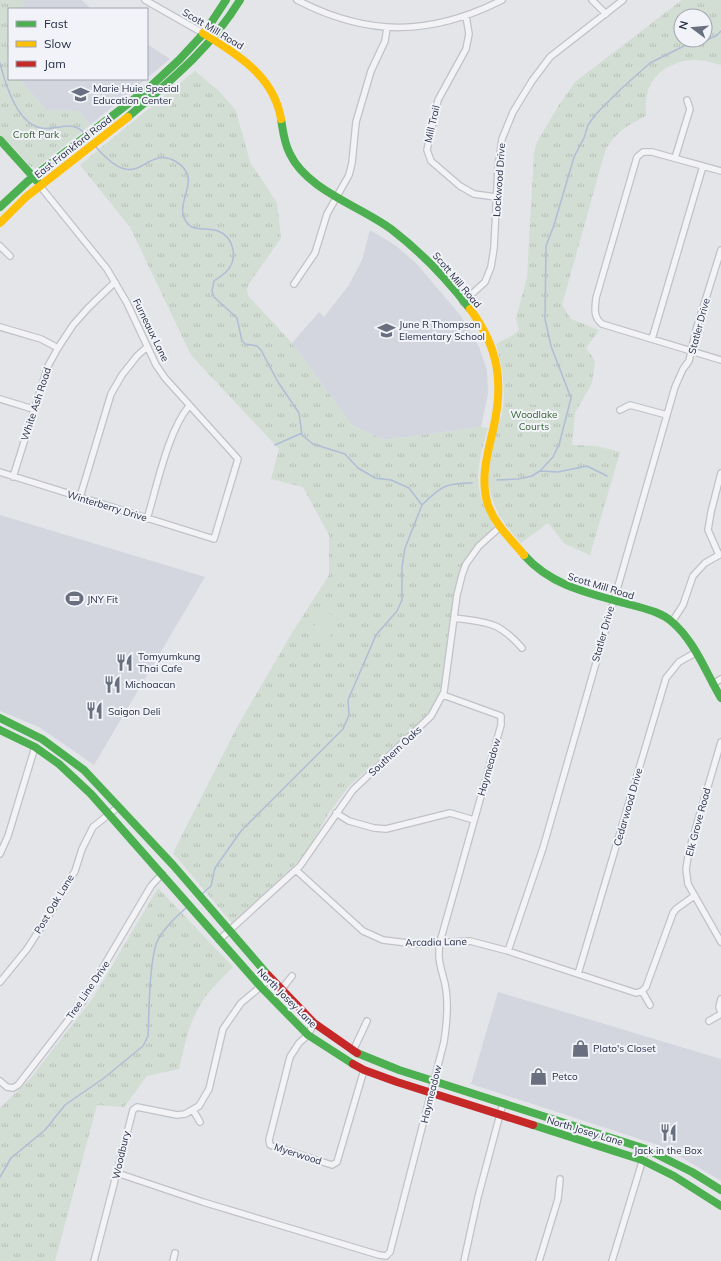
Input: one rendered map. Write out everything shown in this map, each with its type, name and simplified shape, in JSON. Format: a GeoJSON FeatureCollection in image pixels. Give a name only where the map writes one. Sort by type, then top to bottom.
{"type":"FeatureCollection","features":[{"type":"Feature","properties":{"kind":"main road","name":"East Frankford Road"},"geometry":{"type":"LineString","coordinates":[[0,207],[33,177],[176,63],[203,33],[226,0]]}},
{"type":"Feature","properties":{"kind":"main road","name":"East Frankford Road"},"geometry":{"type":"LineString","coordinates":[[0,223],[11,210],[40,186],[99,141],[184,72],[213,40],[240,0]]}},
{"type":"Feature","properties":{"kind":"main road","name":"Scott Mill Road"},"geometry":{"type":"LineString","coordinates":[[203,33],[242,58],[264,80],[275,98],[285,142],[292,159],[306,174],[337,196],[391,229],[422,254],[442,274],[464,302],[487,336],[495,358],[498,377],[498,409],[484,465],[483,477],[489,505],[500,527],[532,564],[550,578],[568,587],[648,610],[672,622],[694,653],[721,698]]}},
{"type":"Feature","properties":{"kind":"main road"},"geometry":{"type":"LineString","coordinates":[[143,105],[156,88],[156,80]]}},
{"type":"Feature","properties":{"kind":"main road","name":"Furneaux Lane"},"geometry":{"type":"LineString","coordinates":[[0,140],[40,186]]}},
{"type":"Feature","properties":{"kind":"main road","name":"North Josey Lane"},"geometry":{"type":"LineString","coordinates":[[0,718],[22,728],[59,750],[84,770],[207,904],[281,990],[314,1023],[353,1051],[370,1059],[434,1081],[646,1149],[692,1172],[721,1190]]}},
{"type":"Feature","properties":{"kind":"main road","name":"North Josey Lane"},"geometry":{"type":"LineString","coordinates":[[0,730],[35,747],[59,764],[81,784],[162,874],[260,987],[308,1035],[337,1055],[364,1070],[431,1094],[642,1160],[674,1176],[721,1206]]}},
{"type":"Feature","properties":{"kind":"street","name":"Scott Mill Road"},"geometry":{"type":"LineString","coordinates":[[145,0],[203,33]]}},
{"type":"Feature","properties":{"kind":"street"},"geometry":{"type":"LineString","coordinates":[[297,0],[344,20],[369,26],[387,28],[418,27],[466,16],[502,0]]}},
{"type":"Feature","properties":{"kind":"street"},"geometry":{"type":"LineString","coordinates":[[592,0],[606,14]]}},
{"type":"Feature","properties":{"kind":"street","name":"Lockwood Drive"},"geometry":{"type":"LineString","coordinates":[[464,302],[484,282],[491,267],[498,167],[504,131],[525,92],[550,57],[623,0]]}},
{"type":"Feature","properties":{"kind":"street","name":"Mill Trail"},"geometry":{"type":"LineString","coordinates":[[466,16],[469,34],[467,45],[438,100],[427,150],[431,161],[460,186],[474,194],[496,197]]}},
{"type":"Feature","properties":{"kind":"street"},"geometry":{"type":"LineString","coordinates":[[294,284],[315,253],[327,214],[349,175],[352,163],[356,122],[371,71],[385,41],[387,28]]}},
{"type":"Feature","properties":{"kind":"street"},"geometry":{"type":"LineString","coordinates":[[675,158],[690,109],[687,100]]}},
{"type":"Feature","properties":{"kind":"street"},"geometry":{"type":"LineString","coordinates":[[721,171],[652,152],[645,152],[637,157],[596,298],[595,311],[597,320],[602,324],[721,360]]}},
{"type":"Feature","properties":{"kind":"street"},"geometry":{"type":"LineString","coordinates":[[652,339],[703,166]]}},
{"type":"Feature","properties":{"kind":"street","name":"Furneaux Lane"},"geometry":{"type":"LineString","coordinates":[[40,186],[97,256],[115,282],[147,347],[165,378],[188,406],[238,459],[214,539]]}},
{"type":"Feature","properties":{"kind":"street"},"geometry":{"type":"LineString","coordinates":[[0,246],[10,256]]}},
{"type":"Feature","properties":{"kind":"street","name":"Statler Drive"},"geometry":{"type":"LineString","coordinates":[[508,951],[543,848],[675,387],[683,369],[689,361],[696,330],[721,250]]}},
{"type":"Feature","properties":{"kind":"street","name":"White Ash Road"},"geometry":{"type":"LineString","coordinates":[[13,476],[40,384],[58,348],[89,307],[115,282]]}},
{"type":"Feature","properties":{"kind":"street"},"geometry":{"type":"LineString","coordinates":[[0,326],[41,339],[58,348]]}},
{"type":"Feature","properties":{"kind":"street"},"geometry":{"type":"LineString","coordinates":[[80,497],[111,394],[122,375],[137,356],[147,347]]}},
{"type":"Feature","properties":{"kind":"street"},"geometry":{"type":"LineString","coordinates":[[0,399],[33,410]]}},
{"type":"Feature","properties":{"kind":"street"},"geometry":{"type":"LineString","coordinates":[[620,410],[630,405],[667,415]]}},
{"type":"Feature","properties":{"kind":"street"},"geometry":{"type":"LineString","coordinates":[[147,519],[172,436],[180,417],[188,406]]}},
{"type":"Feature","properties":{"kind":"street","name":"Winterberry Drive"},"geometry":{"type":"LineString","coordinates":[[0,472],[214,539]]}},
{"type":"Feature","properties":{"kind":"street"},"geometry":{"type":"LineString","coordinates":[[672,622],[683,605],[693,576],[705,562],[720,555],[708,530],[721,473]]}},
{"type":"Feature","properties":{"kind":"street","name":"Southern Oaks"},"geometry":{"type":"LineString","coordinates":[[219,940],[296,870],[310,854],[336,813],[353,790],[427,721],[443,695],[458,589],[466,564],[479,546],[500,527]]}},
{"type":"Feature","properties":{"kind":"street"},"geometry":{"type":"LineString","coordinates":[[455,618],[491,624],[502,628],[522,648]]}},
{"type":"Feature","properties":{"kind":"street","name":"Cedarwood Drive"},"geometry":{"type":"LineString","coordinates":[[578,974],[666,678],[678,662],[694,653]]}},
{"type":"Feature","properties":{"kind":"street"},"geometry":{"type":"LineString","coordinates":[[713,684],[721,679]]}},
{"type":"Feature","properties":{"kind":"street","name":"Haymeadow"},"geometry":{"type":"LineString","coordinates":[[117,1173],[308,1235],[379,1255],[386,1256],[390,1252],[444,1042],[447,1020],[445,984],[439,965],[440,942],[501,725],[501,716],[443,695]]}},
{"type":"Feature","properties":{"kind":"street","name":"Elk Grove Road"},"geometry":{"type":"LineString","coordinates":[[721,742],[688,857],[686,869],[686,879],[694,896],[721,942]]}},
{"type":"Feature","properties":{"kind":"street"},"geometry":{"type":"LineString","coordinates":[[0,854],[8,836],[35,747]]}},
{"type":"Feature","properties":{"kind":"street","name":"Post Oak Lane"},"geometry":{"type":"LineString","coordinates":[[0,982],[27,949],[49,915],[75,871],[82,848],[93,827],[118,807]]}},
{"type":"Feature","properties":{"kind":"street"},"geometry":{"type":"LineString","coordinates":[[336,813],[350,821],[374,828],[386,829],[450,813],[474,820]]}},
{"type":"Feature","properties":{"kind":"street","name":"Arcadia Lane"},"geometry":{"type":"LineString","coordinates":[[296,870],[349,919],[369,934],[383,940],[401,943],[470,941],[508,951],[636,993],[642,991]]}},
{"type":"Feature","properties":{"kind":"street","name":"Tree Line Drive"},"geometry":{"type":"LineString","coordinates":[[0,1081],[7,1087],[13,1088],[18,1085],[83,1001],[151,886],[162,874]]}},
{"type":"Feature","properties":{"kind":"street"},"geometry":{"type":"LineString","coordinates":[[650,1005],[642,991],[649,981],[673,913],[676,909],[694,896]]}},
{"type":"Feature","properties":{"kind":"street"},"geometry":{"type":"LineString","coordinates":[[281,990],[292,976]]}},
{"type":"Feature","properties":{"kind":"street"},"geometry":{"type":"LineString","coordinates":[[200,1122],[194,1110],[205,1097],[209,1089],[223,1029],[241,1003],[271,978]]}},
{"type":"Feature","properties":{"kind":"street"},"geometry":{"type":"LineString","coordinates":[[709,1021],[721,1014],[719,1007],[721,999]]}},
{"type":"Feature","properties":{"kind":"street"},"geometry":{"type":"LineString","coordinates":[[353,1051],[367,1021]]}},
{"type":"Feature","properties":{"kind":"street","name":"Myerwood"},"geometry":{"type":"LineString","coordinates":[[314,1023],[308,1035],[299,1043],[290,1057],[269,1140],[270,1144],[332,1165],[338,1162],[364,1070]]}},
{"type":"Feature","properties":{"kind":"street"},"geometry":{"type":"LineString","coordinates":[[464,1261],[478,1197],[503,1103]]}},
{"type":"Feature","properties":{"kind":"street","name":"Woodbury"},"geometry":{"type":"LineString","coordinates":[[94,1261],[131,1114],[135,1108],[170,1115],[185,1114],[194,1110]]}},
{"type":"Feature","properties":{"kind":"street"},"geometry":{"type":"LineString","coordinates":[[612,1261],[646,1149]]}},
{"type":"Feature","properties":{"kind":"street"},"geometry":{"type":"LineString","coordinates":[[539,1261],[558,1199],[560,1179]]}},
{"type":"Feature","properties":{"kind":"street"},"geometry":{"type":"LineString","coordinates":[[173,1261],[175,1253]]}},
{"type":"Feature","properties":{"kind":"shaded area"},"geometry":{"type":"Polygon","coordinates":[[[25,0],[82,0],[90,8],[22,8],[25,0]]]}},
{"type":"Feature","properties":{"kind":"shaded area","name":"Marie Huie Special Education Center"},"geometry":{"type":"Polygon","coordinates":[[[148,45],[170,59],[148,77],[148,45]]]}},
{"type":"Feature","properties":{"kind":"shaded area","name":"Marie Huie Special Education Center"},"geometry":{"type":"Polygon","coordinates":[[[20,80],[145,80],[90,125],[79,111],[46,110],[20,80]]]}},
{"type":"Feature","properties":{"kind":"shaded area","name":"June R Thompson Elementary School"},"geometry":{"type":"Polygon","coordinates":[[[370,230],[395,245],[416,263],[461,316],[479,347],[487,370],[488,394],[481,427],[384,440],[352,425],[292,343],[319,312],[324,317],[349,285],[362,260],[370,230]]]}},
{"type":"Feature","properties":{"kind":"shaded area"},"geometry":{"type":"Polygon","coordinates":[[[0,515],[205,577],[94,765],[39,727],[0,711],[0,515]]]}},
{"type":"Feature","properties":{"kind":"shaded area"},"geometry":{"type":"Polygon","coordinates":[[[498,992],[721,1059],[721,1181],[664,1147],[471,1084],[498,992]]]}},
{"type":"Feature","properties":{"kind":"green space","name":"Croft Park"},"geometry":{"type":"Polygon","coordinates":[[[0,0],[25,0],[22,8],[8,8],[8,80],[20,80],[46,110],[79,111],[90,125],[36,168],[30,166],[14,148],[0,136],[0,0]]]}},
{"type":"Feature","properties":{"kind":"green space","name":"Woodlake Courts"},"geometry":{"type":"Polygon","coordinates":[[[682,0],[721,0],[721,65],[703,60],[689,60],[666,68],[659,73],[650,86],[647,94],[646,116],[622,130],[613,139],[605,151],[562,305],[571,319],[599,330],[586,348],[595,361],[592,383],[575,413],[572,445],[597,446],[620,452],[590,555],[565,544],[548,523],[521,543],[505,524],[499,514],[494,504],[489,483],[491,452],[502,413],[504,396],[502,370],[496,344],[519,330],[516,318],[527,277],[534,153],[537,142],[559,105],[575,82],[682,0]]]}},
{"type":"Feature","properties":{"kind":"green space"},"geometry":{"type":"Polygon","coordinates":[[[195,71],[220,92],[236,111],[250,162],[277,203],[281,238],[248,285],[247,291],[249,297],[292,343],[352,425],[384,440],[481,427],[488,428],[479,464],[478,482],[482,500],[492,521],[494,529],[473,548],[461,568],[454,590],[442,683],[437,699],[425,718],[349,786],[328,814],[307,853],[232,923],[173,853],[237,727],[292,633],[329,575],[329,535],[303,487],[271,479],[279,449],[191,355],[130,227],[80,165],[195,71]]]}},
{"type":"Feature","properties":{"kind":"green space"},"geometry":{"type":"Polygon","coordinates":[[[529,395],[548,398],[547,407],[528,404],[529,395]]]}},
{"type":"Feature","properties":{"kind":"green space"},"geometry":{"type":"Polygon","coordinates":[[[527,407],[546,410],[545,419],[526,415],[527,407]]]}},
{"type":"Feature","properties":{"kind":"green space"},"geometry":{"type":"Polygon","coordinates":[[[525,421],[544,425],[542,433],[523,430],[525,421]]]}},
{"type":"Feature","properties":{"kind":"green space"},"geometry":{"type":"Polygon","coordinates":[[[523,433],[542,436],[540,445],[521,442],[523,433]]]}},
{"type":"Feature","properties":{"kind":"green space"},"geometry":{"type":"Polygon","coordinates":[[[322,610],[339,619],[328,642],[311,633],[322,610]]]}},
{"type":"Feature","properties":{"kind":"green space"},"geometry":{"type":"Polygon","coordinates":[[[158,888],[233,967],[210,991],[202,1001],[195,1014],[189,1029],[179,1069],[147,1076],[124,1107],[97,1105],[55,1261],[0,1261],[0,1108],[30,1079],[93,998],[158,888]]]}},
{"type":"Feature","properties":{"kind":"waterway"},"geometry":{"type":"LineString","coordinates":[[497,480],[518,479],[532,476],[540,471],[553,457],[559,445],[571,398],[551,346],[545,319],[546,246],[554,225],[574,157],[584,138],[588,125],[596,114],[650,63],[684,46],[702,42],[716,36],[721,31]]}},
{"type":"Feature","properties":{"kind":"waterway"},"geometry":{"type":"LineString","coordinates":[[0,63],[13,102],[25,119],[33,125],[41,128],[47,129],[69,126],[79,129],[84,133]]}},
{"type":"Feature","properties":{"kind":"waterway"},"geometry":{"type":"LineString","coordinates":[[96,147],[111,162],[122,168],[132,169],[140,167],[155,159],[164,158],[175,161],[183,167],[187,174],[188,180],[188,187],[183,207],[185,221],[193,227],[218,231],[228,238],[233,249],[230,267],[225,273],[214,281],[212,291],[214,297],[237,318],[242,341],[245,344],[257,346],[261,350],[278,382],[299,413],[302,435],[313,444],[345,454],[358,468],[375,478],[391,480],[409,488],[422,505],[405,548],[402,567],[402,600],[397,611],[376,635],[348,700],[349,715],[343,729],[241,831],[215,868],[211,886],[202,894]]}},
{"type":"Feature","properties":{"kind":"waterway"},"geometry":{"type":"LineString","coordinates":[[275,445],[302,433]]}},
{"type":"Feature","properties":{"kind":"waterway"},"geometry":{"type":"LineString","coordinates":[[540,471],[558,472],[587,466],[607,476]]}},
{"type":"Feature","properties":{"kind":"waterway"},"geometry":{"type":"LineString","coordinates":[[423,504],[444,487],[456,484],[472,483]]}},
{"type":"Feature","properties":{"kind":"waterway"},"geometry":{"type":"LineString","coordinates":[[0,1177],[11,1158],[45,1130],[65,1105],[104,1078],[143,1046],[148,1036],[151,970],[156,946],[159,938],[165,930],[186,908]]}},
{"type":"Feature","properties":{"kind":"traffic: fast"},"geometry":{"type":"LineString","coordinates":[[0,207],[28,181],[151,86],[179,60],[205,32],[226,0]]}},
{"type":"Feature","properties":{"kind":"traffic: fast"},"geometry":{"type":"LineString","coordinates":[[128,117],[174,77],[203,49],[229,17],[240,0]]}},
{"type":"Feature","properties":{"kind":"traffic: fast"},"geometry":{"type":"LineString","coordinates":[[281,119],[286,146],[298,167],[321,187],[391,229],[413,247],[433,266],[470,309]]}},
{"type":"Feature","properties":{"kind":"traffic: fast"},"geometry":{"type":"LineString","coordinates":[[0,140],[37,181]]}},
{"type":"Feature","properties":{"kind":"traffic: fast"},"geometry":{"type":"LineString","coordinates":[[524,555],[535,566],[560,582],[588,593],[653,611],[667,618],[687,638],[721,698]]}},
{"type":"Feature","properties":{"kind":"traffic: fast"},"geometry":{"type":"LineString","coordinates":[[0,718],[42,739],[84,770],[173,865],[268,975]]}},
{"type":"Feature","properties":{"kind":"traffic: fast"},"geometry":{"type":"LineString","coordinates":[[0,730],[35,747],[59,764],[91,794],[261,987],[308,1035],[353,1064]]}},
{"type":"Feature","properties":{"kind":"traffic: fast"},"geometry":{"type":"LineString","coordinates":[[357,1053],[399,1070],[646,1149],[692,1172],[721,1190]]}},
{"type":"Feature","properties":{"kind":"traffic: fast"},"geometry":{"type":"LineString","coordinates":[[533,1125],[642,1160],[674,1176],[721,1206]]}},
{"type":"Feature","properties":{"kind":"traffic: slow"},"geometry":{"type":"LineString","coordinates":[[203,33],[241,58],[262,78],[271,90],[281,119]]}},
{"type":"Feature","properties":{"kind":"traffic: slow"},"geometry":{"type":"LineString","coordinates":[[0,223],[26,197],[128,117]]}},
{"type":"Feature","properties":{"kind":"traffic: slow"},"geometry":{"type":"LineString","coordinates":[[470,309],[480,323],[493,352],[498,381],[496,413],[484,477],[486,496],[488,505],[495,519],[524,555]]}},
{"type":"Feature","properties":{"kind":"traffic: jam"},"geometry":{"type":"LineString","coordinates":[[268,975],[314,1023],[357,1053]]}},
{"type":"Feature","properties":{"kind":"traffic: jam"},"geometry":{"type":"LineString","coordinates":[[353,1064],[364,1070],[397,1082],[533,1125]]}},
{"type":"Feature","properties":{"kind":"place","name":"Marie Huie Special Education Center"},"geometry":{"type":"Point","coordinates":[80,94]}},
{"type":"Feature","properties":{"kind":"place","name":"June R Thompson Elementary School"},"geometry":{"type":"Point","coordinates":[386,330]}},
{"type":"Feature","properties":{"kind":"place","name":"JNY Fit"},"geometry":{"type":"Point","coordinates":[74,599]}},
{"type":"Feature","properties":{"kind":"place","name":"Tomyumkung Thai Cafe"},"geometry":{"type":"Point","coordinates":[125,662]}},
{"type":"Feature","properties":{"kind":"place","name":"Michoacan"},"geometry":{"type":"Point","coordinates":[112,684]}},
{"type":"Feature","properties":{"kind":"place","name":"Saigon Deli"},"geometry":{"type":"Point","coordinates":[95,711]}},
{"type":"Feature","properties":{"kind":"place","name":"Plato's Closet"},"geometry":{"type":"Point","coordinates":[580,1048]}},
{"type":"Feature","properties":{"kind":"place","name":"Petco"},"geometry":{"type":"Point","coordinates":[539,1076]}},
{"type":"Feature","properties":{"kind":"place","name":"Jack in the Box"},"geometry":{"type":"Point","coordinates":[668,1133]}}]}
